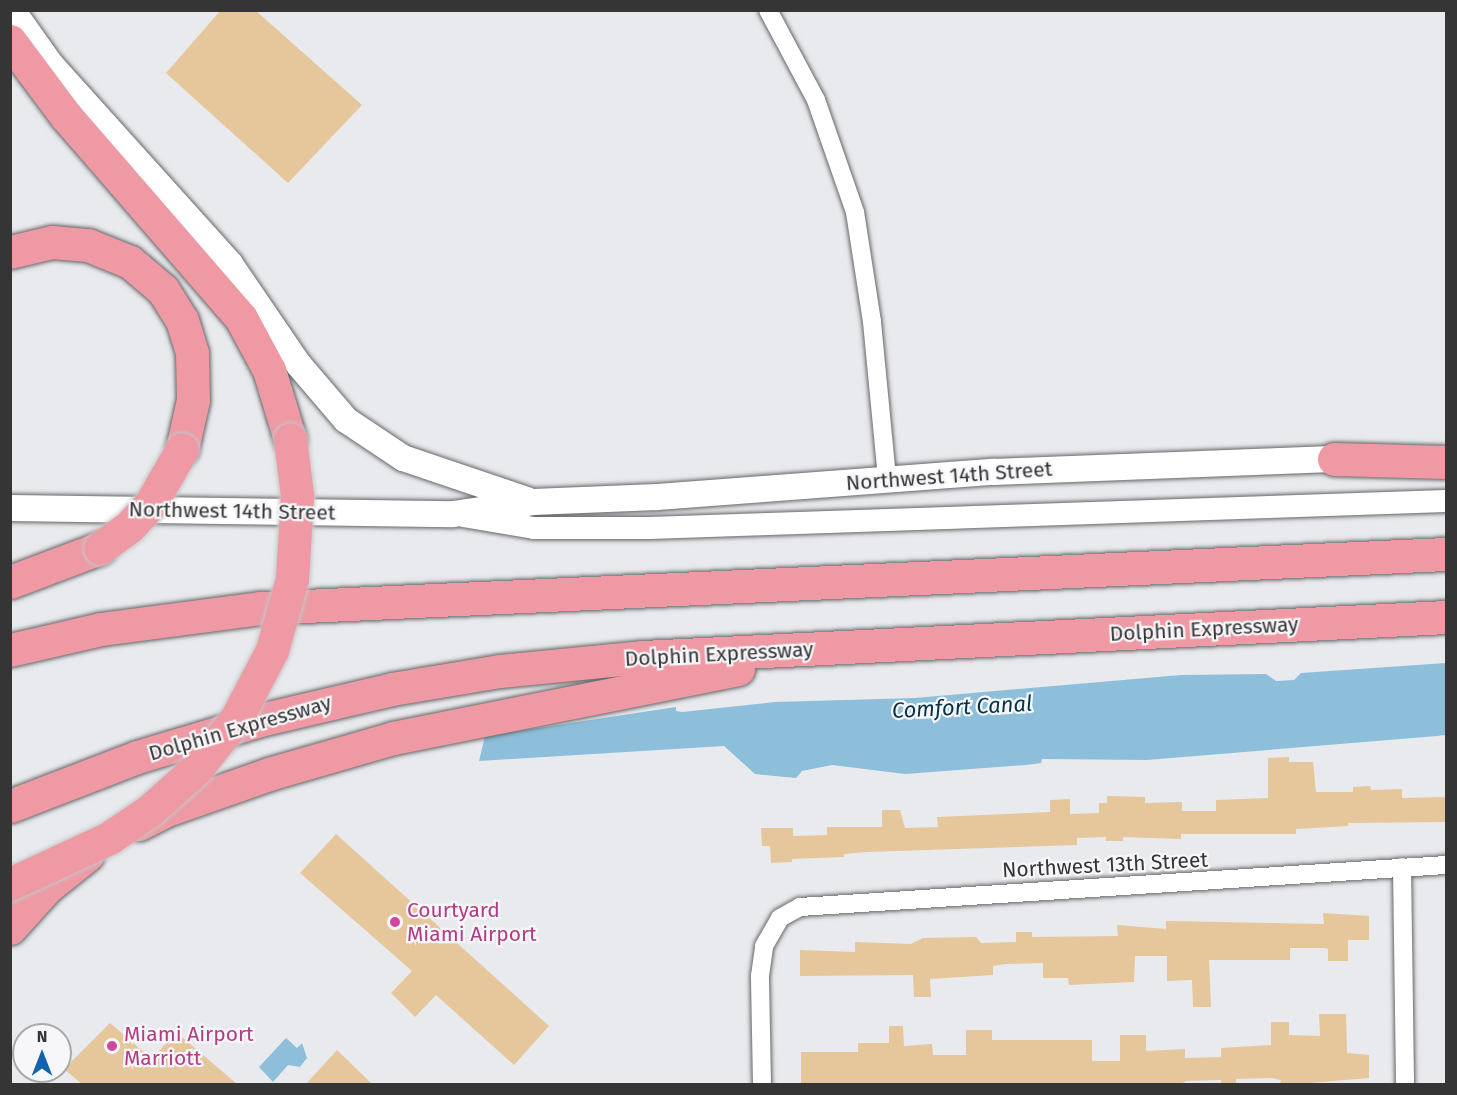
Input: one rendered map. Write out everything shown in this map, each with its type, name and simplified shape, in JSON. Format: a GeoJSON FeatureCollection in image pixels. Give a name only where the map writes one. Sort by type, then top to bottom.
{"type":"FeatureCollection","features":[{"type":"Feature","properties":{"kind":"highway"},"geometry":{"type":"LineString","coordinates":[[10,41],[66,116],[242,318],[269,370],[290,439],[297,495],[292,579],[272,650],[236,720],[196,769],[149,811],[110,838],[10,884]]}},
{"type":"Feature","properties":{"kind":"highway"},"geometry":{"type":"LineString","coordinates":[[10,252],[52,242],[88,245],[130,262],[163,290],[182,320],[192,353],[193,400],[182,449],[164,486],[120,534],[88,553],[10,582]]}},
{"type":"Feature","properties":{"kind":"highway"},"geometry":{"type":"LineString","coordinates":[[1335,459],[1446,462]]}},
{"type":"Feature","properties":{"kind":"highway"},"geometry":{"type":"LineString","coordinates":[[10,650],[101,629],[272,607],[821,586],[1446,554]]}},
{"type":"Feature","properties":{"kind":"highway","name":"Dolphin Expressway"},"geometry":{"type":"LineString","coordinates":[[10,806],[195,738],[392,689],[595,661],[1446,617]]}},
{"type":"Feature","properties":{"kind":"highway"},"geometry":{"type":"LineString","coordinates":[[10,928],[46,888],[111,840],[164,811],[272,773],[436,727],[565,705],[841,648]]}},
{"type":"Feature","properties":{"kind":"main road"},"geometry":{"type":"LineString","coordinates":[[12,10],[51,65],[230,264],[299,365],[346,420],[403,458],[533,502]]}},
{"type":"Feature","properties":{"kind":"main road","name":"Northwest 14th Street"},"geometry":{"type":"LineString","coordinates":[[10,508],[453,514],[533,502],[657,497],[887,479],[1446,452]]}},
{"type":"Feature","properties":{"kind":"street"},"geometry":{"type":"LineString","coordinates":[[768,10],[816,100],[855,212],[872,322],[887,479]]}},
{"type":"Feature","properties":{"kind":"street","name":"Northwest 14th Street"},"geometry":{"type":"LineString","coordinates":[[453,514],[534,528],[649,528],[1446,501]]}},
{"type":"Feature","properties":{"kind":"street","name":"Northwest 13th Street"},"geometry":{"type":"LineString","coordinates":[[762,1084],[761,968],[772,926],[790,911],[818,903],[1446,865]]}},
{"type":"Feature","properties":{"kind":"street"},"geometry":{"type":"LineString","coordinates":[[1402,867],[1405,1084]]}},
{"type":"Feature","properties":{"kind":"water","name":"Comfort Canal"},"geometry":{"type":"Polygon","coordinates":[[[1446,663],[1446,735],[1437,736],[1147,760],[1042,759],[1041,763],[1026,765],[905,774],[832,765],[802,771],[796,778],[755,774],[724,746],[479,761],[485,736],[676,707],[676,711],[682,712],[775,702],[915,698],[1181,675],[1266,674],[1276,681],[1294,680],[1301,673],[1446,663]]]}},
{"type":"Feature","properties":{"kind":"water"},"geometry":{"type":"Polygon","coordinates":[[[286,1038],[297,1048],[302,1043],[307,1058],[300,1067],[288,1065],[273,1082],[259,1067],[286,1038]]]}},
{"type":"Feature","properties":{"kind":"building"},"geometry":{"type":"Polygon","coordinates":[[[221,10],[255,10],[362,105],[288,183],[166,73],[221,10]]]}},
{"type":"Feature","properties":{"kind":"building"},"geometry":{"type":"Polygon","coordinates":[[[1289,757],[1289,762],[1313,762],[1316,792],[1353,792],[1353,787],[1370,786],[1371,790],[1402,789],[1402,798],[1446,797],[1446,822],[1348,823],[1348,826],[1296,829],[1296,834],[1181,834],[1181,839],[1123,837],[1123,841],[1106,841],[1106,837],[1077,838],[1077,845],[867,852],[844,854],[844,857],[792,859],[792,862],[771,863],[770,846],[762,846],[761,828],[793,828],[793,836],[827,835],[827,827],[882,827],[882,810],[900,810],[905,828],[938,827],[937,817],[1050,812],[1050,800],[1070,799],[1070,814],[1099,813],[1099,803],[1107,803],[1107,796],[1145,797],[1145,803],[1182,802],[1182,811],[1216,811],[1216,800],[1268,798],[1268,758],[1289,757]]]}},
{"type":"Feature","properties":{"kind":"building","name":"Courtyard Miami Airport"},"geometry":{"type":"Polygon","coordinates":[[[336,834],[549,1026],[514,1065],[436,995],[415,1017],[391,993],[412,971],[300,873],[336,834]]]}},
{"type":"Feature","properties":{"kind":"building"},"geometry":{"type":"Polygon","coordinates":[[[1323,913],[1369,916],[1369,940],[1348,940],[1348,961],[1328,961],[1328,949],[1324,948],[1290,948],[1290,960],[1209,960],[1211,1007],[1193,1007],[1192,980],[1167,981],[1167,956],[1135,956],[1134,982],[1069,985],[1068,978],[1043,978],[1043,963],[1005,964],[993,966],[993,975],[930,979],[931,997],[914,997],[913,975],[800,976],[800,950],[855,952],[855,942],[911,944],[923,938],[976,937],[981,943],[1016,942],[1016,932],[1032,932],[1032,937],[1118,936],[1117,925],[1166,929],[1166,921],[1324,924],[1323,913]]]}},
{"type":"Feature","properties":{"kind":"building"},"geometry":{"type":"Polygon","coordinates":[[[1319,1014],[1346,1014],[1347,1053],[1369,1055],[1369,1078],[1298,1084],[1280,1084],[1281,1080],[1271,1078],[1236,1079],[1236,1083],[1221,1084],[1221,1080],[1186,1081],[1181,1084],[801,1084],[801,1052],[858,1052],[858,1043],[889,1043],[889,1026],[903,1026],[904,1046],[932,1044],[933,1055],[966,1055],[966,1030],[992,1030],[992,1040],[1092,1040],[1092,1061],[1120,1061],[1120,1035],[1146,1035],[1146,1051],[1185,1049],[1185,1058],[1221,1057],[1221,1048],[1271,1045],[1271,1022],[1289,1022],[1289,1035],[1320,1036],[1319,1014]]]}},
{"type":"Feature","properties":{"kind":"building","name":"Miami Airport Marriott"},"geometry":{"type":"Polygon","coordinates":[[[110,1023],[152,1059],[176,1032],[237,1084],[82,1084],[72,1076],[72,1061],[110,1023]]]}},
{"type":"Feature","properties":{"kind":"building","name":"Miami Airport Marriott"},"geometry":{"type":"Polygon","coordinates":[[[337,1050],[372,1084],[306,1084],[337,1050]]]}},
{"type":"Feature","properties":{"kind":"place","name":"Courtyard Miami Airport"},"geometry":{"type":"Point","coordinates":[395,922]}},
{"type":"Feature","properties":{"kind":"place","name":"Miami Airport Marriott"},"geometry":{"type":"Point","coordinates":[112,1046]}}]}
